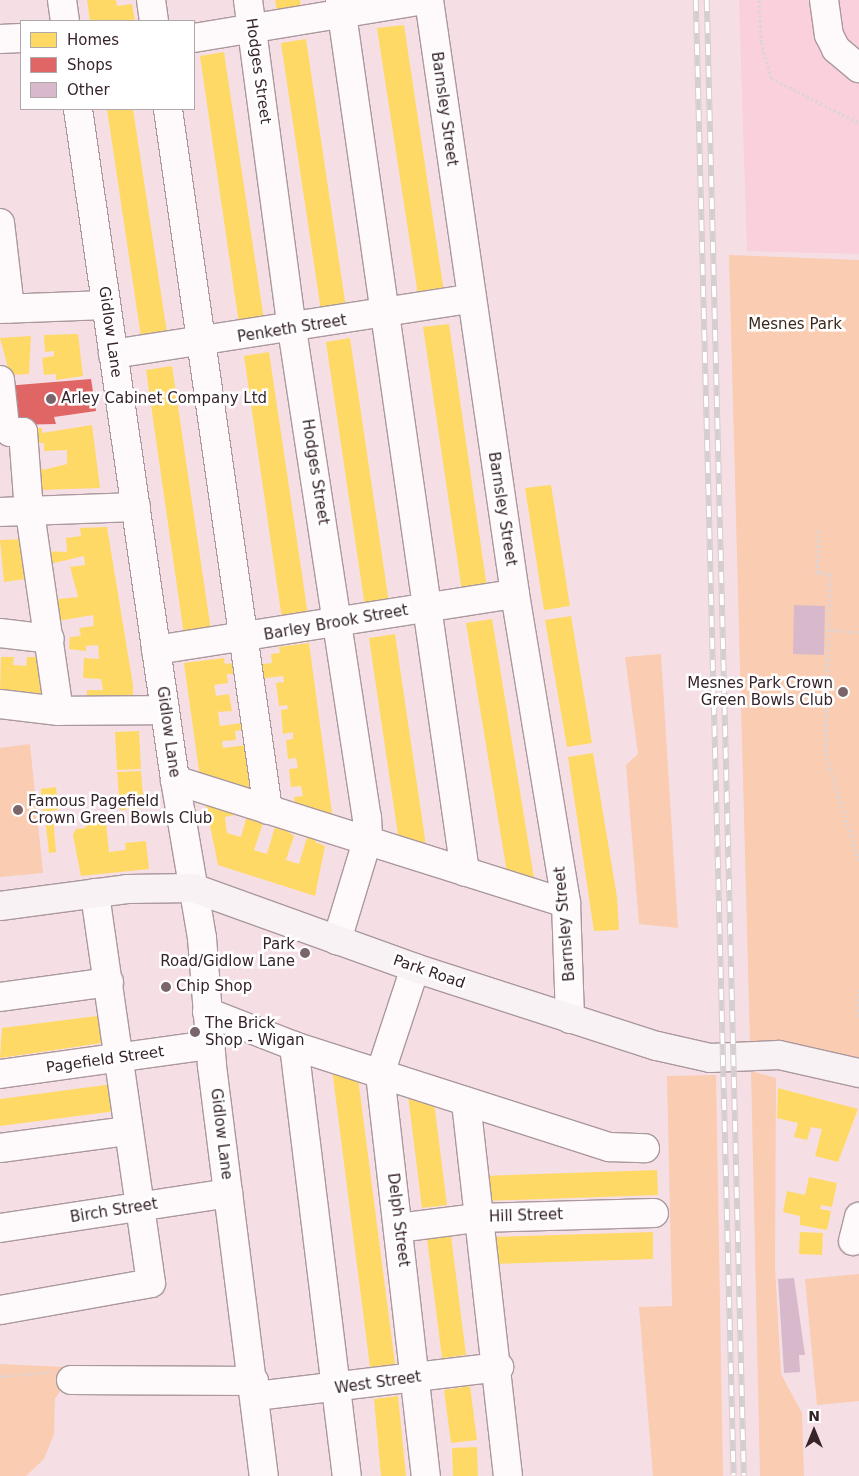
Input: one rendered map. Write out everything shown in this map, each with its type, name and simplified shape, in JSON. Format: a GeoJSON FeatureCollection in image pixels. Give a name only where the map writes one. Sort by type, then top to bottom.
{"type":"FeatureCollection","features":[{"type":"Feature","properties":{"kind":"main road","name":"Park Road"},"geometry":{"type":"LineString","coordinates":[[0,906],[95,893],[193,888],[415,968],[570,1019],[687,1054],[710,1058],[779,1055],[859,1073]]}},
{"type":"Feature","properties":{"kind":"street"},"geometry":{"type":"LineString","coordinates":[[62,0],[65,20]]}},
{"type":"Feature","properties":{"kind":"street"},"geometry":{"type":"LineString","coordinates":[[151,0],[154,20]]}},
{"type":"Feature","properties":{"kind":"street","name":"Hodges Street"},"geometry":{"type":"LineString","coordinates":[[248,0],[292,329],[339,622],[368,838],[337,940]]}},
{"type":"Feature","properties":{"kind":"street"},"geometry":{"type":"LineString","coordinates":[[195,38],[252,28],[341,7],[424,0]]}},
{"type":"Feature","properties":{"kind":"street","name":"Barnsley Street"},"geometry":{"type":"LineString","coordinates":[[429,0],[470,299],[515,594],[566,903],[570,1019]]}},
{"type":"Feature","properties":{"kind":"street"},"geometry":{"type":"LineString","coordinates":[[824,0],[829,35],[836,48],[859,68]]}},
{"type":"Feature","properties":{"kind":"street"},"geometry":{"type":"LineString","coordinates":[[341,7],[382,315],[428,608],[465,872]]}},
{"type":"Feature","properties":{"kind":"street"},"geometry":{"type":"LineString","coordinates":[[0,39],[20,38]]}},
{"type":"Feature","properties":{"kind":"street","name":"Gidlow Lane"},"geometry":{"type":"LineString","coordinates":[[78,110],[175,780],[193,888],[210,1045],[255,1388],[264,1476]]}},
{"type":"Feature","properties":{"kind":"street"},"geometry":{"type":"LineString","coordinates":[[168,110],[246,638],[268,810]]}},
{"type":"Feature","properties":{"kind":"street"},"geometry":{"type":"LineString","coordinates":[[0,223],[5,309],[106,305]]}},
{"type":"Feature","properties":{"kind":"street","name":"Penketh Street"},"geometry":{"type":"LineString","coordinates":[[113,354],[202,344],[470,299]]}},
{"type":"Feature","properties":{"kind":"street"},"geometry":{"type":"LineString","coordinates":[[0,380],[3,427],[10,432],[24,432],[32,511],[59,711]]}},
{"type":"Feature","properties":{"kind":"street"},"geometry":{"type":"LineString","coordinates":[[0,512],[136,507]]}},
{"type":"Feature","properties":{"kind":"street","name":"Barley Brook Street"},"geometry":{"type":"LineString","coordinates":[[156,650],[246,638],[515,594]]}},
{"type":"Feature","properties":{"kind":"street"},"geometry":{"type":"LineString","coordinates":[[0,633],[50,639]]}},
{"type":"Feature","properties":{"kind":"street"},"geometry":{"type":"LineString","coordinates":[[0,704],[59,711],[165,710]]}},
{"type":"Feature","properties":{"kind":"street"},"geometry":{"type":"LineString","coordinates":[[175,780],[268,810],[368,838],[465,872],[566,903]]}},
{"type":"Feature","properties":{"kind":"street"},"geometry":{"type":"LineString","coordinates":[[0,1310],[151,1283],[95,893]]}},
{"type":"Feature","properties":{"kind":"street","name":"Delph Street"},"geometry":{"type":"LineString","coordinates":[[415,968],[380,1074],[418,1377],[426,1476]]}},
{"type":"Feature","properties":{"kind":"street"},"geometry":{"type":"LineString","coordinates":[[0,997],[109,982]]}},
{"type":"Feature","properties":{"kind":"street"},"geometry":{"type":"LineString","coordinates":[[207,1012],[294,1046],[610,1147],[645,1148]]}},
{"type":"Feature","properties":{"kind":"street","name":"Pagefield Street"},"geometry":{"type":"LineString","coordinates":[[0,1074],[210,1045]]}},
{"type":"Feature","properties":{"kind":"street"},"geometry":{"type":"LineString","coordinates":[[294,1046],[348,1476]]}},
{"type":"Feature","properties":{"kind":"street"},"geometry":{"type":"LineString","coordinates":[[466,1102],[477,1218],[499,1367],[508,1476]]}},
{"type":"Feature","properties":{"kind":"street"},"geometry":{"type":"LineString","coordinates":[[0,1148],[128,1131]]}},
{"type":"Feature","properties":{"kind":"street","name":"Birch Street"},"geometry":{"type":"LineString","coordinates":[[0,1228],[228,1193]]}},
{"type":"Feature","properties":{"kind":"street","name":"Hill Street"},"geometry":{"type":"LineString","coordinates":[[398,1228],[477,1218],[654,1213]]}},
{"type":"Feature","properties":{"kind":"street","name":"West Street"},"geometry":{"type":"LineString","coordinates":[[73,1380],[255,1388],[337,1388],[499,1367]]}},
{"type":"Feature","properties":{"kind":"path"},"geometry":{"type":"LineString","coordinates":[[759,0],[761,42],[771,78],[859,123]]}},
{"type":"Feature","properties":{"kind":"path"},"geometry":{"type":"LineString","coordinates":[[819,530],[817,573],[830,574],[825,753],[859,861]]}},
{"type":"Feature","properties":{"kind":"path"},"geometry":{"type":"LineString","coordinates":[[828,630],[859,632]]}},
{"type":"Feature","properties":{"kind":"path"},"geometry":{"type":"LineString","coordinates":[[859,989],[859,1018]]}},
{"type":"Feature","properties":{"kind":"path"},"geometry":{"type":"LineString","coordinates":[[0,1376],[68,1371],[73,1380]]}},
{"type":"Feature","properties":{"kind":"shaded area"},"geometry":{"type":"Polygon","coordinates":[[[739,0],[859,0],[859,254],[747,251],[739,0]]]}},
{"type":"Feature","properties":{"kind":"green space","name":"Mesnes Park"},"geometry":{"type":"Polygon","coordinates":[[[729,255],[859,260],[859,1062],[751,1048],[750,1042],[729,255]]]}},
{"type":"Feature","properties":{"kind":"green space"},"geometry":{"type":"Polygon","coordinates":[[[661,654],[678,928],[639,924],[626,765],[638,754],[625,657],[661,654]]]}},
{"type":"Feature","properties":{"kind":"green space","name":"Famous Pagefield Crown Green Bowls Club"},"geometry":{"type":"Polygon","coordinates":[[[30,744],[43,873],[0,877],[0,748],[30,744]]]}},
{"type":"Feature","properties":{"kind":"green space"},"geometry":{"type":"Polygon","coordinates":[[[751,1071],[776,1078],[775,1267],[781,1374],[802,1413],[804,1476],[760,1476],[751,1071]]]}},
{"type":"Feature","properties":{"kind":"green space"},"geometry":{"type":"Polygon","coordinates":[[[716,1075],[723,1476],[653,1476],[639,1307],[672,1306],[667,1076],[716,1075]]]}},
{"type":"Feature","properties":{"kind":"green space"},"geometry":{"type":"Polygon","coordinates":[[[859,1274],[859,1401],[817,1405],[805,1279],[859,1274]]]}},
{"type":"Feature","properties":{"kind":"green space"},"geometry":{"type":"Polygon","coordinates":[[[0,1364],[65,1367],[65,1383],[55,1399],[54,1434],[44,1459],[26,1476],[0,1476],[0,1364]]]}},
{"type":"Feature","properties":{"kind":"building: Homes"},"geometry":{"type":"Polygon","coordinates":[[[87,0],[116,0],[117,6],[132,4],[135,20],[90,20],[87,0]]]}},
{"type":"Feature","properties":{"kind":"building: Homes"},"geometry":{"type":"Polygon","coordinates":[[[275,0],[300,0],[301,9],[277,12],[275,0]]]}},
{"type":"Feature","properties":{"kind":"building: Homes"},"geometry":{"type":"Polygon","coordinates":[[[404,25],[444,292],[418,295],[377,28],[404,25]]]}},
{"type":"Feature","properties":{"kind":"building: Homes"},"geometry":{"type":"Polygon","coordinates":[[[306,39],[346,308],[321,311],[281,43],[306,39]]]}},
{"type":"Feature","properties":{"kind":"building: Homes"},"geometry":{"type":"Polygon","coordinates":[[[224,52],[264,320],[239,324],[200,56],[224,52]]]}},
{"type":"Feature","properties":{"kind":"building: Homes"},"geometry":{"type":"Polygon","coordinates":[[[107,110],[133,110],[167,333],[141,337],[107,110]]]}},
{"type":"Feature","properties":{"kind":"building: Homes"},"geometry":{"type":"Polygon","coordinates":[[[449,324],[487,588],[462,591],[423,327],[449,324]]]}},
{"type":"Feature","properties":{"kind":"building: Homes"},"geometry":{"type":"Polygon","coordinates":[[[78,334],[83,376],[56,380],[56,374],[44,375],[42,358],[54,356],[54,351],[45,352],[44,335],[78,334]]]}},
{"type":"Feature","properties":{"kind":"building: Homes"},"geometry":{"type":"Polygon","coordinates":[[[31,336],[29,374],[10,375],[0,338],[31,336]]]}},
{"type":"Feature","properties":{"kind":"building: Homes"},"geometry":{"type":"Polygon","coordinates":[[[350,338],[389,603],[365,607],[326,342],[350,338]]]}},
{"type":"Feature","properties":{"kind":"building: Homes"},"geometry":{"type":"Polygon","coordinates":[[[269,352],[308,615],[282,619],[244,356],[269,352]]]}},
{"type":"Feature","properties":{"kind":"building: Homes"},"geometry":{"type":"Polygon","coordinates":[[[172,366],[211,631],[184,635],[146,370],[172,366]]]}},
{"type":"Feature","properties":{"kind":"building: Homes"},"geometry":{"type":"Polygon","coordinates":[[[92,425],[100,488],[41,490],[40,478],[28,479],[39,465],[43,470],[67,464],[67,450],[44,451],[44,443],[27,444],[26,428],[42,428],[42,433],[92,425]]]}},
{"type":"Feature","properties":{"kind":"building: Homes"},"geometry":{"type":"Polygon","coordinates":[[[551,485],[570,606],[544,610],[525,488],[551,485]]]}},
{"type":"Feature","properties":{"kind":"building: Homes"},"geometry":{"type":"Polygon","coordinates":[[[107,527],[133,685],[133,700],[87,700],[87,690],[103,690],[101,679],[83,678],[84,658],[99,659],[98,645],[86,646],[86,651],[69,649],[70,637],[81,636],[79,628],[94,626],[93,615],[52,622],[49,600],[78,597],[70,567],[85,565],[84,556],[41,566],[39,551],[67,552],[66,538],[81,536],[80,528],[107,527]]]}},
{"type":"Feature","properties":{"kind":"building: Homes"},"geometry":{"type":"Polygon","coordinates":[[[28,539],[33,578],[4,582],[0,540],[28,539]]]}},
{"type":"Feature","properties":{"kind":"building: Homes"},"geometry":{"type":"Polygon","coordinates":[[[571,616],[592,743],[567,747],[545,620],[571,616]]]}},
{"type":"Feature","properties":{"kind":"building: Homes"},"geometry":{"type":"Polygon","coordinates":[[[492,619],[536,890],[509,885],[466,623],[492,619]]]}},
{"type":"Feature","properties":{"kind":"building: Homes"},"geometry":{"type":"Polygon","coordinates":[[[395,634],[427,855],[401,847],[369,638],[395,634]]]}},
{"type":"Feature","properties":{"kind":"building: Homes"},"geometry":{"type":"Polygon","coordinates":[[[309,643],[334,828],[307,820],[305,805],[295,806],[294,797],[303,796],[301,786],[291,787],[289,769],[298,768],[296,758],[288,759],[286,740],[293,739],[293,732],[283,734],[281,710],[288,709],[287,705],[279,706],[276,683],[284,682],[283,676],[257,679],[255,665],[272,663],[271,654],[280,653],[279,647],[309,643]]]}},
{"type":"Feature","properties":{"kind":"building: Homes"},"geometry":{"type":"Polygon","coordinates":[[[1,657],[14,657],[13,665],[26,666],[27,657],[40,657],[49,694],[0,690],[1,657]]]}},
{"type":"Feature","properties":{"kind":"building: Homes"},"geometry":{"type":"Polygon","coordinates":[[[224,658],[225,664],[233,663],[235,674],[227,674],[228,683],[214,685],[216,696],[229,694],[232,711],[218,712],[220,726],[249,722],[250,729],[235,731],[236,740],[222,741],[223,748],[255,744],[262,796],[201,785],[184,663],[224,658]]]}},
{"type":"Feature","properties":{"kind":"building: Homes"},"geometry":{"type":"Polygon","coordinates":[[[139,731],[141,769],[117,770],[115,732],[139,731]]]}},
{"type":"Feature","properties":{"kind":"building: Homes"},"geometry":{"type":"Polygon","coordinates":[[[593,753],[617,897],[619,930],[594,931],[568,757],[593,753]]]}},
{"type":"Feature","properties":{"kind":"building: Homes"},"geometry":{"type":"Polygon","coordinates":[[[141,771],[144,808],[120,810],[117,772],[141,771]]]}},
{"type":"Feature","properties":{"kind":"building: Homes"},"geometry":{"type":"Polygon","coordinates":[[[56,787],[58,810],[43,812],[41,789],[56,787]]]}},
{"type":"Feature","properties":{"kind":"building: Homes"},"geometry":{"type":"Polygon","coordinates":[[[205,801],[237,806],[234,815],[225,817],[227,833],[241,837],[248,812],[265,817],[254,850],[267,854],[276,823],[294,836],[286,860],[299,864],[308,834],[317,837],[315,842],[325,846],[315,896],[218,865],[205,801]]]}},
{"type":"Feature","properties":{"kind":"building: Homes"},"geometry":{"type":"Polygon","coordinates":[[[105,812],[109,852],[126,850],[125,843],[146,841],[149,869],[81,876],[73,835],[76,829],[86,828],[84,814],[105,812]]]}},
{"type":"Feature","properties":{"kind":"building: Homes"},"geometry":{"type":"Polygon","coordinates":[[[53,817],[56,852],[49,853],[45,818],[53,817]]]}},
{"type":"Feature","properties":{"kind":"building: Homes"},"geometry":{"type":"Polygon","coordinates":[[[105,1015],[109,1042],[0,1058],[2,1028],[105,1015]]]}},
{"type":"Feature","properties":{"kind":"building: Homes"},"geometry":{"type":"Polygon","coordinates":[[[331,1061],[357,1070],[395,1364],[370,1367],[331,1061]]]}},
{"type":"Feature","properties":{"kind":"building: Homes"},"geometry":{"type":"Polygon","coordinates":[[[113,1084],[116,1111],[0,1126],[0,1099],[113,1084]]]}},
{"type":"Feature","properties":{"kind":"building: Homes"},"geometry":{"type":"Polygon","coordinates":[[[407,1087],[433,1095],[447,1205],[422,1208],[407,1087]]]}},
{"type":"Feature","properties":{"kind":"building: Homes"},"geometry":{"type":"Polygon","coordinates":[[[778,1088],[858,1109],[838,1162],[815,1156],[822,1129],[811,1127],[807,1140],[794,1137],[798,1123],[777,1118],[778,1088]]]}},
{"type":"Feature","properties":{"kind":"building: Homes"},"geometry":{"type":"Polygon","coordinates":[[[657,1170],[658,1195],[483,1201],[482,1176],[657,1170]]]}},
{"type":"Feature","properties":{"kind":"building: Homes"},"geometry":{"type":"Polygon","coordinates":[[[809,1177],[837,1183],[832,1207],[821,1205],[820,1209],[831,1211],[827,1230],[800,1225],[800,1216],[783,1212],[787,1191],[805,1195],[809,1177]]]}},
{"type":"Feature","properties":{"kind":"building: Homes"},"geometry":{"type":"Polygon","coordinates":[[[653,1232],[653,1259],[491,1264],[491,1237],[653,1232]]]}},
{"type":"Feature","properties":{"kind":"building: Homes"},"geometry":{"type":"Polygon","coordinates":[[[800,1232],[823,1233],[822,1255],[799,1254],[800,1232]]]}},
{"type":"Feature","properties":{"kind":"building: Homes"},"geometry":{"type":"Polygon","coordinates":[[[451,1236],[466,1355],[442,1358],[427,1239],[451,1236]]]}},
{"type":"Feature","properties":{"kind":"building: Homes"},"geometry":{"type":"Polygon","coordinates":[[[470,1386],[477,1440],[451,1443],[444,1390],[470,1386]]]}},
{"type":"Feature","properties":{"kind":"building: Homes"},"geometry":{"type":"Polygon","coordinates":[[[398,1396],[406,1476],[381,1476],[374,1399],[398,1396]]]}},
{"type":"Feature","properties":{"kind":"building: Homes"},"geometry":{"type":"Polygon","coordinates":[[[477,1447],[478,1476],[453,1476],[452,1448],[477,1447]]]}},
{"type":"Feature","properties":{"kind":"building: Shops","name":"Arley Cabinet Company Ltd"},"geometry":{"type":"Polygon","coordinates":[[[91,379],[96,411],[54,417],[56,424],[11,425],[5,386],[91,379]]]}},
{"type":"Feature","properties":{"kind":"building: Other"},"geometry":{"type":"Polygon","coordinates":[[[794,605],[825,606],[824,655],[793,654],[794,605]]]}},
{"type":"Feature","properties":{"kind":"building: Other"},"geometry":{"type":"Polygon","coordinates":[[[794,1278],[805,1355],[799,1355],[800,1372],[784,1373],[778,1279],[794,1278]]]}},
{"type":"Feature","properties":{"kind":"railway"},"geometry":{"type":"LineString","coordinates":[[696,0],[734,1476]]}},
{"type":"Feature","properties":{"kind":"railway"},"geometry":{"type":"LineString","coordinates":[[707,0],[744,1476]]}},
{"type":"Feature","properties":{"kind":"place","name":"Arley Cabinet Company Ltd"},"geometry":{"type":"Point","coordinates":[51,399]}},
{"type":"Feature","properties":{"kind":"place","name":"Mesnes Park Crown Green Bowls Club"},"geometry":{"type":"Point","coordinates":[843,692]}},
{"type":"Feature","properties":{"kind":"place","name":"Famous Pagefield Crown Green Bowls Club"},"geometry":{"type":"Point","coordinates":[18,810]}},
{"type":"Feature","properties":{"kind":"place","name":"Park Road/Gidlow Lane"},"geometry":{"type":"Point","coordinates":[305,953]}},
{"type":"Feature","properties":{"kind":"place","name":"Chip Shop"},"geometry":{"type":"Point","coordinates":[166,987]}},
{"type":"Feature","properties":{"kind":"place","name":"The Brick Shop - Wigan"},"geometry":{"type":"Point","coordinates":[195,1032]}}]}
